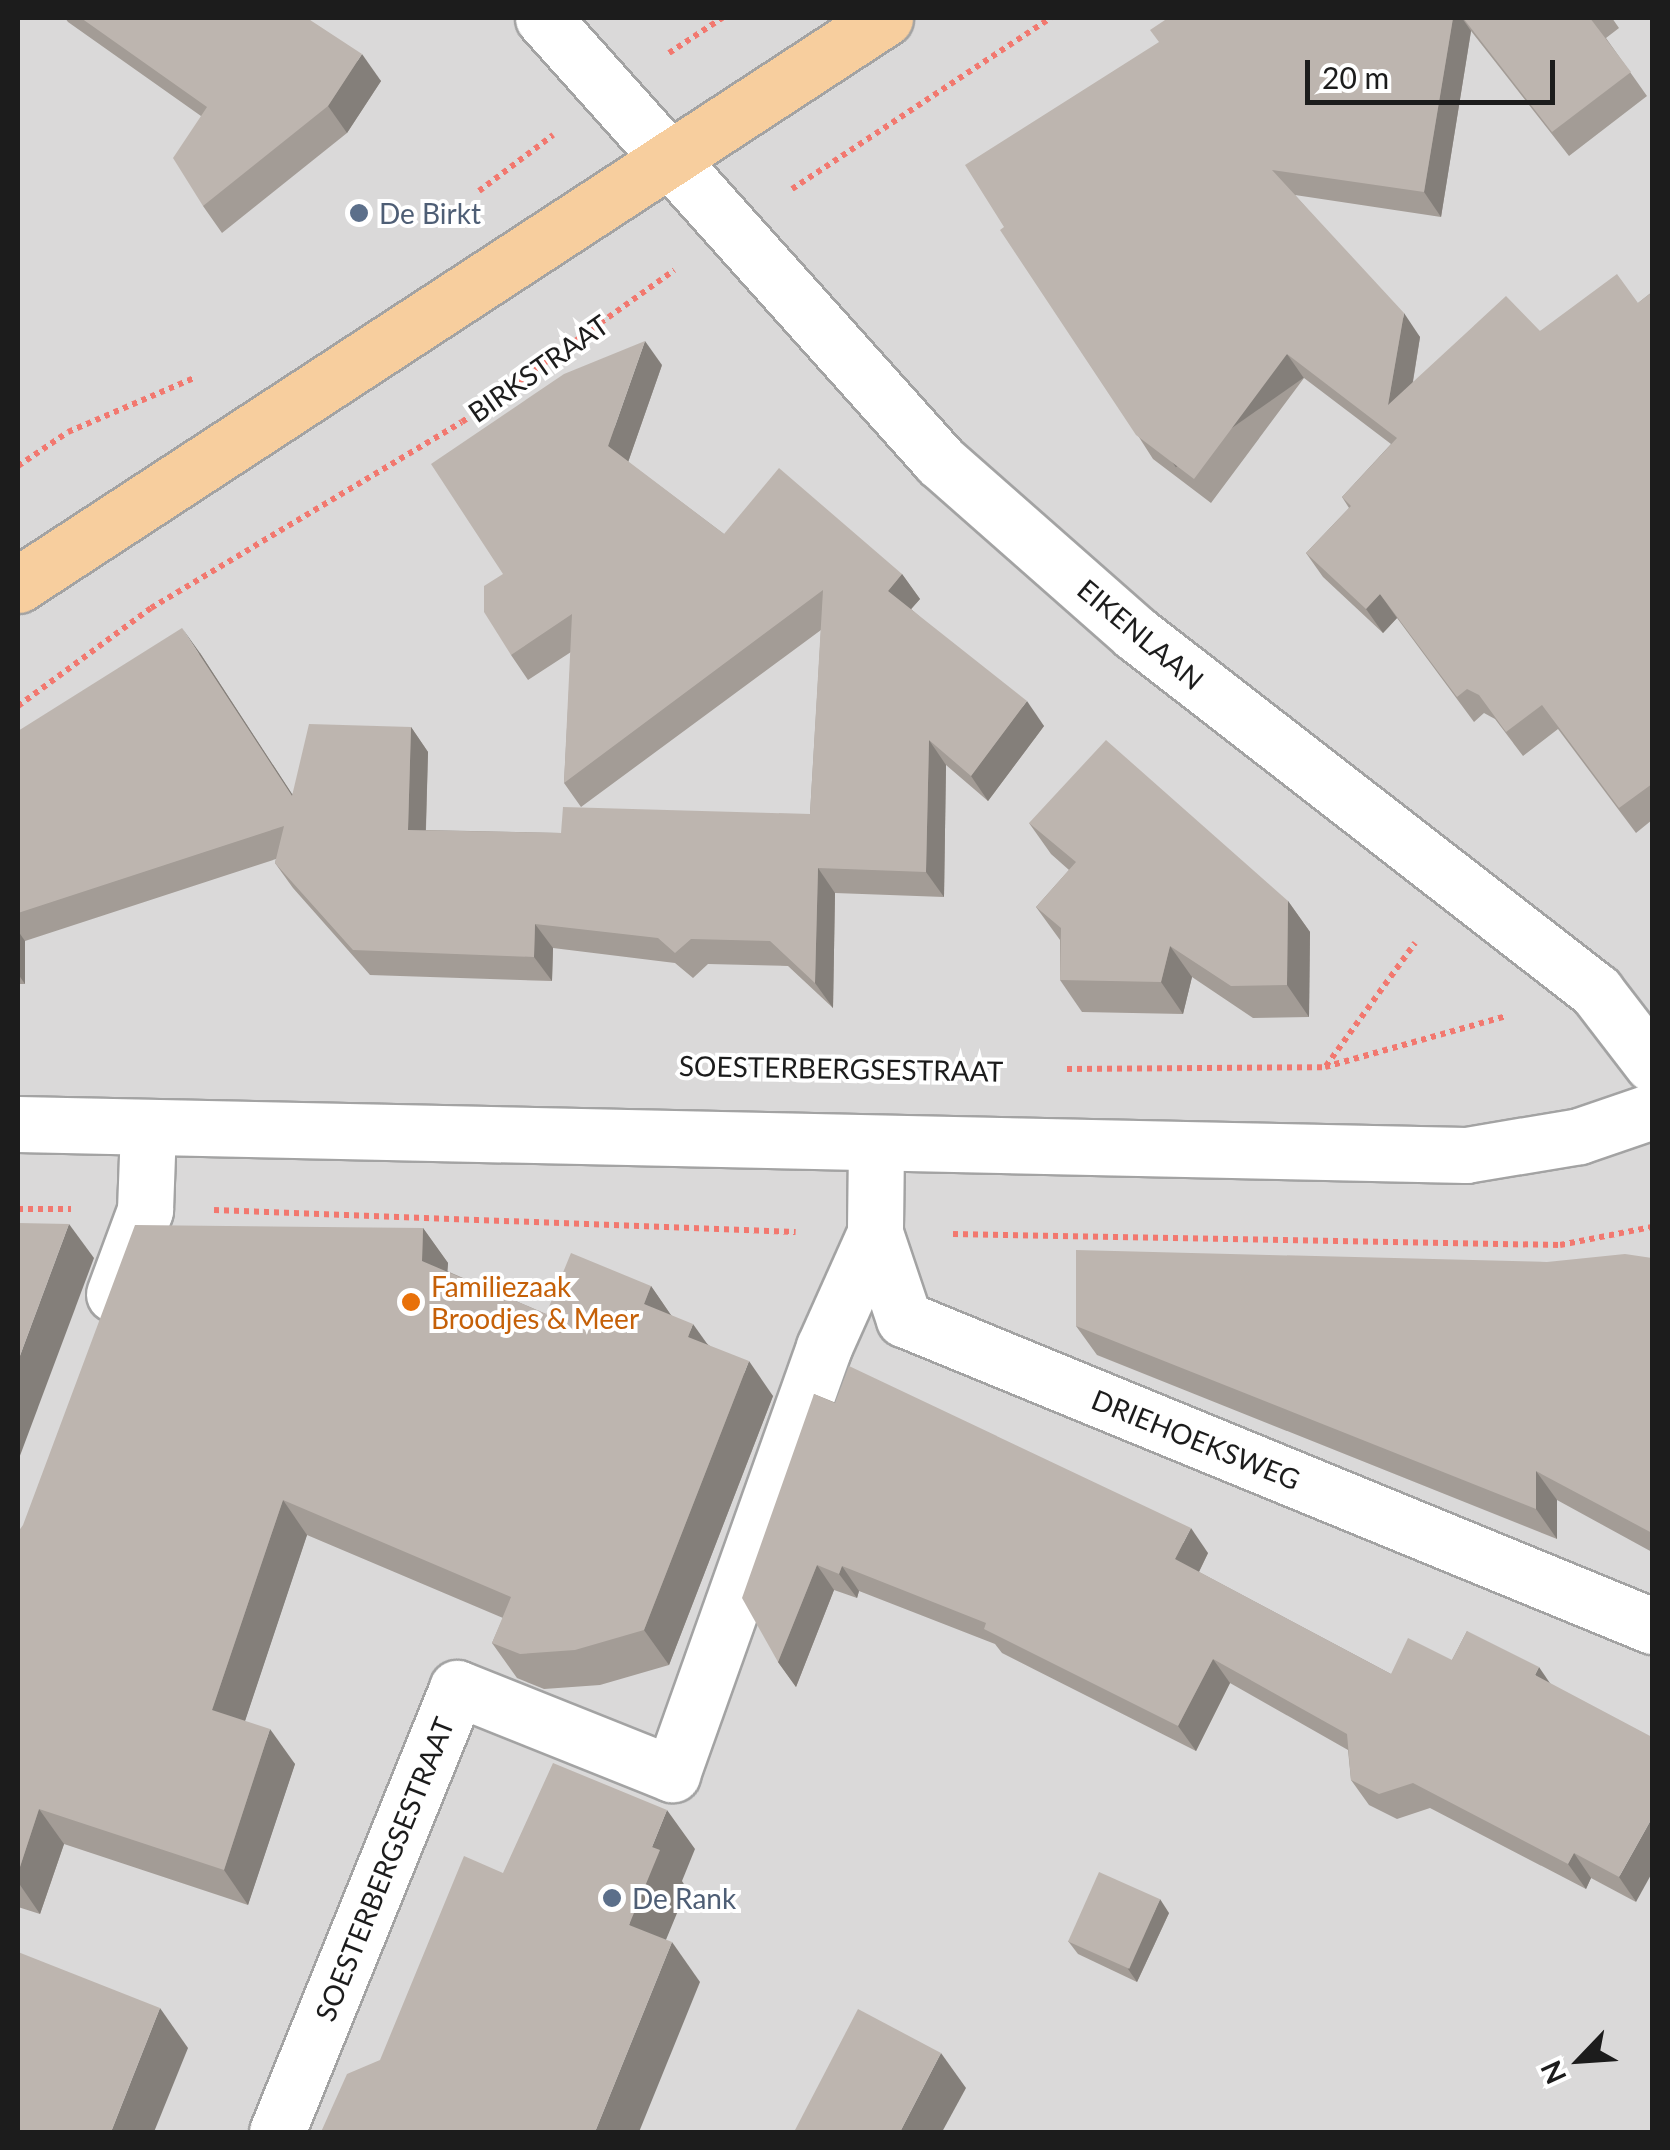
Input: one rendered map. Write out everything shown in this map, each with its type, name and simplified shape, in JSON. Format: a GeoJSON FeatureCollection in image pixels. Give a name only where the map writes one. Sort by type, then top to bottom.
{"type":"FeatureCollection","features":[{"type":"Feature","properties":{"kind":"main road"},"geometry":{"type":"LineString","coordinates":[[18,585],[885,18]]}},
{"type":"Feature","properties":{"kind":"street","name":"EIKENLAAN"},"geometry":{"type":"LineString","coordinates":[[543,18],[736,227],[940,461],[1135,633],[1596,990],[1652,1064]]}},
{"type":"Feature","properties":{"kind":"street"},"geometry":{"type":"LineString","coordinates":[[18,1124],[876,1146],[1466,1155],[1580,1136],[1652,1111]]}},
{"type":"Feature","properties":{"kind":"street"},"geometry":{"type":"LineString","coordinates":[[98,1335],[145,1210],[148,1130]]}},
{"type":"Feature","properties":{"kind":"street","name":"DRIEHOEKSWEG"},"geometry":{"type":"LineString","coordinates":[[876,1146],[875,1232],[904,1319],[1652,1626]]}},
{"type":"Feature","properties":{"kind":"street","name":"SOESTERBERGSESTRAAT"},"geometry":{"type":"LineString","coordinates":[[277,2132],[457,1688],[672,1774],[824,1347],[875,1232]]}},
{"type":"Feature","properties":{"kind":"path"},"geometry":{"type":"LineString","coordinates":[[472,196],[611,92],[722,18]]}},
{"type":"Feature","properties":{"kind":"path","name":"BIRKSTRAAT"},"geometry":{"type":"LineString","coordinates":[[18,706],[152,608],[462,422],[736,227],[1050,18]]}},
{"type":"Feature","properties":{"kind":"path"},"geometry":{"type":"LineString","coordinates":[[18,466],[68,432],[196,377]]}},
{"type":"Feature","properties":{"kind":"path"},"geometry":{"type":"LineString","coordinates":[[1325,1067],[1458,884]]}},
{"type":"Feature","properties":{"kind":"path"},"geometry":{"type":"LineString","coordinates":[[1052,1069],[1325,1067],[1596,990]]}},
{"type":"Feature","properties":{"kind":"shaded area"},"geometry":{"type":"Polygon","coordinates":[[[18,18],[1652,18],[1652,2132],[18,2132],[18,18]]]}},
{"type":"Feature","properties":{"kind":"building"},"geometry":{"type":"Polygon","coordinates":[[[81,18],[307,18],[362,54],[328,106],[203,206],[173,158],[207,107],[81,18]]]}},
{"type":"Feature","properties":{"kind":"building"},"geometry":{"type":"Polygon","coordinates":[[[1168,18],[1453,18],[1424,192],[1272,170],[1404,313],[1388,405],[1506,296],[1540,331],[1617,274],[1638,303],[1652,292],[1652,784],[1619,808],[1542,705],[1506,732],[1479,695],[1467,689],[1457,697],[1380,594],[1366,609],[1306,553],[1351,506],[1342,497],[1397,438],[1287,354],[1194,479],[1136,435],[1000,230],[1004,227],[965,165],[1159,42],[1150,30],[1168,18]]]}},
{"type":"Feature","properties":{"kind":"building"},"geometry":{"type":"Polygon","coordinates":[[[1463,18],[1590,18],[1631,72],[1552,132],[1463,18]]]}},
{"type":"Feature","properties":{"kind":"building"},"geometry":{"type":"Polygon","coordinates":[[[645,341],[608,446],[724,534],[779,468],[902,574],[888,591],[1027,701],[971,776],[929,740],[926,872],[818,868],[815,983],[770,941],[691,939],[675,953],[658,938],[535,924],[534,957],[353,950],[275,863],[284,826],[18,913],[18,731],[182,628],[292,796],[309,724],[411,727],[408,830],[561,833],[563,807],[810,814],[823,590],[564,783],[572,614],[511,655],[484,612],[484,586],[503,574],[431,464],[564,374],[645,341]]]}},
{"type":"Feature","properties":{"kind":"building"},"geometry":{"type":"Polygon","coordinates":[[[1106,740],[1288,901],[1287,985],[1231,986],[1170,946],[1161,982],[1060,980],[1061,928],[1036,907],[1076,862],[1029,823],[1106,740]]]}},
{"type":"Feature","properties":{"kind":"building"},"geometry":{"type":"Polygon","coordinates":[[[18,1223],[69,1224],[18,1361],[18,1223]]]}},
{"type":"Feature","properties":{"kind":"building"},"geometry":{"type":"Polygon","coordinates":[[[135,1225],[423,1228],[422,1261],[546,1314],[571,1253],[651,1286],[644,1304],[693,1324],[688,1337],[749,1361],[644,1630],[575,1650],[520,1654],[492,1643],[511,1597],[283,1500],[212,1710],[270,1729],[224,1870],[39,1809],[18,1873],[18,1532],[135,1225]]]}},
{"type":"Feature","properties":{"kind":"building"},"geometry":{"type":"Polygon","coordinates":[[[1076,1250],[1547,1262],[1625,1254],[1652,1258],[1652,1533],[1536,1471],[1536,1509],[1076,1326],[1076,1250]]]}},
{"type":"Feature","properties":{"kind":"building"},"geometry":{"type":"Polygon","coordinates":[[[849,1366],[1191,1528],[1175,1559],[1391,1674],[1408,1638],[1452,1660],[1467,1631],[1539,1667],[1535,1675],[1652,1737],[1652,1818],[1619,1877],[1574,1853],[1568,1864],[1413,1783],[1379,1794],[1351,1780],[1347,1734],[1213,1659],[1178,1726],[984,1629],[986,1623],[842,1566],[839,1574],[817,1565],[778,1662],[742,1598],[814,1394],[835,1403],[849,1366]]]}},
{"type":"Feature","properties":{"kind":"building"},"geometry":{"type":"Polygon","coordinates":[[[553,1763],[667,1810],[652,1847],[660,1850],[629,1925],[672,1942],[595,2132],[321,2132],[347,2074],[380,2060],[464,1856],[503,1873],[553,1763]]]}},
{"type":"Feature","properties":{"kind":"building"},"geometry":{"type":"Polygon","coordinates":[[[1099,1872],[1160,1899],[1129,1969],[1068,1941],[1099,1872]]]}},
{"type":"Feature","properties":{"kind":"building"},"geometry":{"type":"Polygon","coordinates":[[[18,1952],[160,2008],[111,2132],[18,2132],[18,1952]]]}},
{"type":"Feature","properties":{"kind":"building"},"geometry":{"type":"Polygon","coordinates":[[[858,2009],[941,2053],[900,2132],[794,2132],[858,2009]]]}},
{"type":"Feature","properties":{"kind":"place","name":"De Birkt"},"geometry":{"type":"Point","coordinates":[359,213]}},
{"type":"Feature","properties":{"kind":"place","name":"Familiezaak Broodjes & Meer"},"geometry":{"type":"Point","coordinates":[411,1302]}},
{"type":"Feature","properties":{"kind":"place","name":"De Rank"},"geometry":{"type":"Point","coordinates":[612,1898]}}]}
